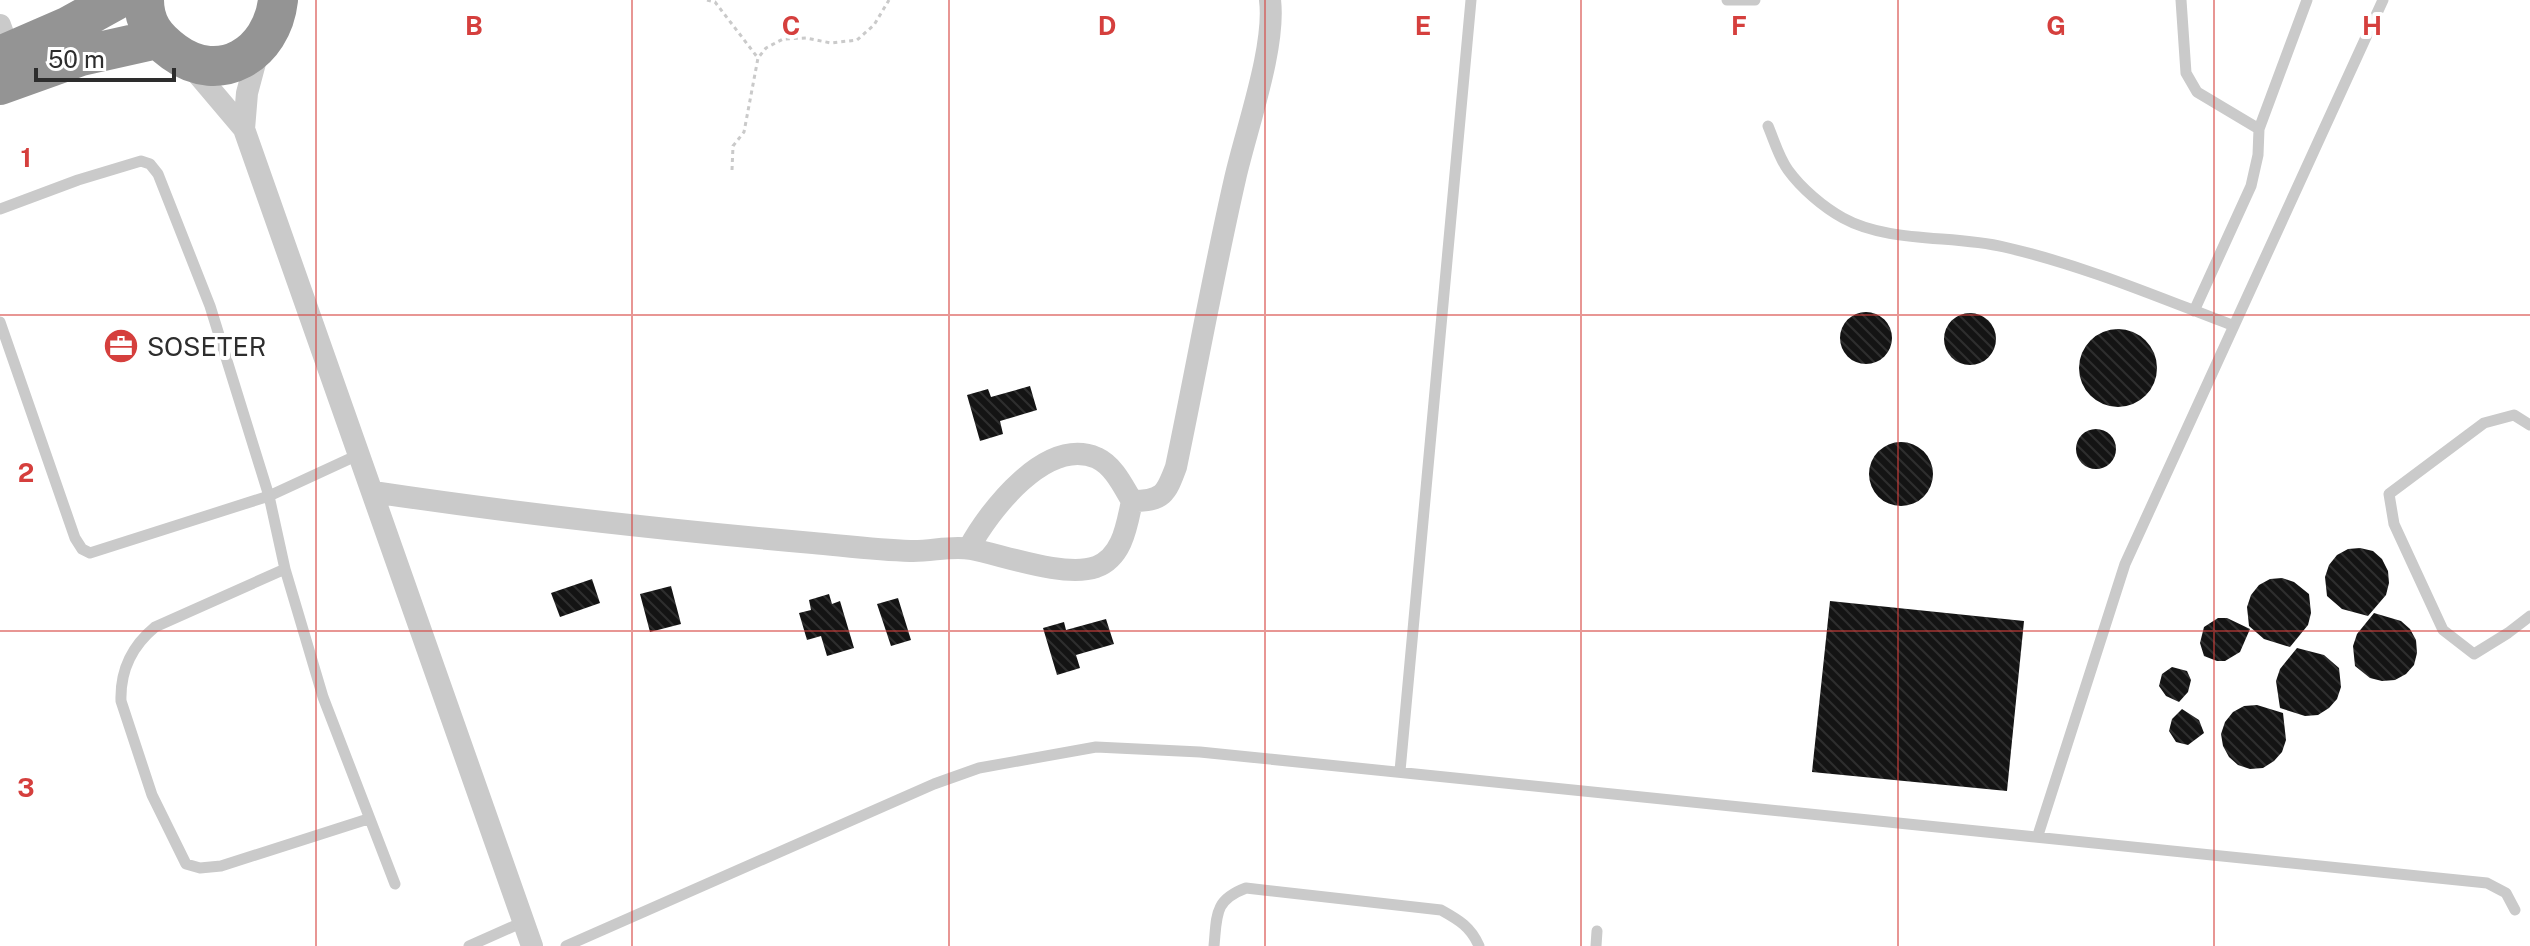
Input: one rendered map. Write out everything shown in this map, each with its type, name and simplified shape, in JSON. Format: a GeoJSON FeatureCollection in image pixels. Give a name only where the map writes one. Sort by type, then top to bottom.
{"type":"FeatureCollection","features":[{"type":"Feature","properties":{"kind":"highway"},"geometry":{"type":"LineString","coordinates":[[2,54],[69,26],[116,0]]}},
{"type":"Feature","properties":{"kind":"highway"},"geometry":{"type":"LineString","coordinates":[[144,0],[148,25],[157,39],[189,63],[208,67],[246,57],[269,26],[311,0]]}},
{"type":"Feature","properties":{"kind":"highway"},"geometry":{"type":"LineString","coordinates":[[2,54],[81,56],[157,39]]}},
{"type":"Feature","properties":{"kind":"street"},"geometry":{"type":"LineString","coordinates":[[1132,501],[1162,496],[1176,467],[1209,295],[1265,58],[1272,15],[1270,0]]}},
{"type":"Feature","properties":{"kind":"street"},"geometry":{"type":"LineString","coordinates":[[244,129],[253,65],[269,26]]}},
{"type":"Feature","properties":{"kind":"street"},"geometry":{"type":"LineString","coordinates":[[189,63],[244,129],[532,946]]}},
{"type":"Feature","properties":{"kind":"street"},"geometry":{"type":"LineString","coordinates":[[373,492],[508,512],[793,541],[911,551],[969,548],[992,556],[1057,568],[1094,568],[1106,561],[1125,534],[1132,501],[1113,471],[1099,459],[1084,454],[1063,456],[1046,463],[1003,498],[969,548]]}},
{"type":"Feature","properties":{"kind":"lane"},"geometry":{"type":"LineString","coordinates":[[1400,771],[1471,0]]}},
{"type":"Feature","properties":{"kind":"lane"},"geometry":{"type":"LineString","coordinates":[[1727,0],[1755,0]]}},
{"type":"Feature","properties":{"kind":"lane"},"geometry":{"type":"LineString","coordinates":[[2181,0],[2186,73],[2197,92],[2259,129]]}},
{"type":"Feature","properties":{"kind":"lane"},"geometry":{"type":"LineString","coordinates":[[2194,311],[2251,186],[2258,155],[2259,129],[2307,0]]}},
{"type":"Feature","properties":{"kind":"lane"},"geometry":{"type":"LineString","coordinates":[[2038,835],[2125,564],[2383,0]]}},
{"type":"Feature","properties":{"kind":"lane"},"geometry":{"type":"LineString","coordinates":[[1768,126],[1786,169],[1808,192],[1843,218],[1883,232],[1956,238],[2004,247],[2089,271],[2234,326]]}},
{"type":"Feature","properties":{"kind":"lane"},"geometry":{"type":"LineString","coordinates":[[0,209],[141,161],[150,164],[158,174],[210,306],[269,496],[285,569],[323,697],[395,884]]}},
{"type":"Feature","properties":{"kind":"lane"},"geometry":{"type":"LineString","coordinates":[[0,322],[75,538],[82,549],[90,553],[269,496],[360,454]]}},
{"type":"Feature","properties":{"kind":"lane"},"geometry":{"type":"LineString","coordinates":[[2530,425],[2514,415],[2484,423],[2389,494],[2394,524],[2443,630],[2474,654],[2530,616]]}},
{"type":"Feature","properties":{"kind":"lane"},"geometry":{"type":"LineString","coordinates":[[285,569],[155,627],[140,639],[120,685],[121,701],[152,795],[186,864],[200,868],[221,866],[368,819]]}},
{"type":"Feature","properties":{"kind":"lane"},"geometry":{"type":"LineString","coordinates":[[566,946],[733,874],[897,798],[979,768],[1096,747],[1200,752],[1400,771],[2487,883],[2506,893],[2515,910]]}},
{"type":"Feature","properties":{"kind":"lane"},"geometry":{"type":"LineString","coordinates":[[1214,946],[1218,909],[1229,894],[1246,888],[1441,910],[1462,921],[1474,934],[1479,946]]}},
{"type":"Feature","properties":{"kind":"lane"},"geometry":{"type":"LineString","coordinates":[[469,946],[523,922]]}},
{"type":"Feature","properties":{"kind":"lane"},"geometry":{"type":"LineString","coordinates":[[1596,946],[1597,931]]}},
{"type":"Feature","properties":{"kind":"path"},"geometry":{"type":"LineString","coordinates":[[707,0],[715,2],[758,58]]}},
{"type":"Feature","properties":{"kind":"path"},"geometry":{"type":"LineString","coordinates":[[732,170],[733,146],[744,132],[758,58],[766,48],[783,39],[806,38],[831,43],[857,40],[874,25],[889,0]]}},
{"type":"Feature","properties":{"kind":"building"},"geometry":{"type":"Polygon","coordinates":[[[1866,312],[1884,320],[1892,338],[1884,356],[1866,364],[1848,356],[1840,338],[1848,320],[1866,312]]]}},
{"type":"Feature","properties":{"kind":"building"},"geometry":{"type":"Polygon","coordinates":[[[1970,313],[1988,321],[1996,339],[1988,357],[1970,365],[1952,357],[1944,339],[1952,321],[1970,313]]]}},
{"type":"Feature","properties":{"kind":"building"},"geometry":{"type":"Polygon","coordinates":[[[2110,329],[2126,329],[2140,335],[2151,346],[2157,368],[2151,390],[2140,401],[2126,407],[2110,407],[2096,401],[2085,390],[2079,376],[2079,360],[2085,346],[2096,335],[2110,329]]]}},
{"type":"Feature","properties":{"kind":"building"},"geometry":{"type":"Polygon","coordinates":[[[1030,386],[1037,410],[1000,421],[1003,434],[980,441],[967,395],[988,389],[991,397],[1030,386]]]}},
{"type":"Feature","properties":{"kind":"building"},"geometry":{"type":"Polygon","coordinates":[[[2096,429],[2110,435],[2116,449],[2110,463],[2096,469],[2082,463],[2076,449],[2082,435],[2096,429]]]}},
{"type":"Feature","properties":{"kind":"building"},"geometry":{"type":"Polygon","coordinates":[[[1901,442],[1913,444],[1924,451],[1931,462],[1931,486],[1924,497],[1913,504],[1901,506],[1889,504],[1878,497],[1871,486],[1869,474],[1871,462],[1878,451],[1889,444],[1901,442]]]}},
{"type":"Feature","properties":{"kind":"building"},"geometry":{"type":"Polygon","coordinates":[[[2348,549],[2373,551],[2388,571],[2386,595],[2368,616],[2342,609],[2327,596],[2325,577],[2329,565],[2337,555],[2348,549]]]}},
{"type":"Feature","properties":{"kind":"building"},"geometry":{"type":"Polygon","coordinates":[[[2282,578],[2294,582],[2309,594],[2311,613],[2308,625],[2290,647],[2264,639],[2249,626],[2247,607],[2251,595],[2259,585],[2270,579],[2282,578]]]}},
{"type":"Feature","properties":{"kind":"building"},"geometry":{"type":"Polygon","coordinates":[[[592,579],[600,603],[560,617],[551,593],[592,579]]]}},
{"type":"Feature","properties":{"kind":"building"},"geometry":{"type":"Polygon","coordinates":[[[671,586],[681,624],[650,632],[640,594],[671,586]]]}},
{"type":"Feature","properties":{"kind":"building"},"geometry":{"type":"Polygon","coordinates":[[[829,594],[832,604],[840,601],[854,648],[827,656],[821,636],[807,640],[799,613],[811,610],[809,600],[829,594]]]}},
{"type":"Feature","properties":{"kind":"building"},"geometry":{"type":"Polygon","coordinates":[[[898,598],[911,640],[891,646],[877,604],[898,598]]]}},
{"type":"Feature","properties":{"kind":"building"},"geometry":{"type":"Polygon","coordinates":[[[1830,601],[2024,621],[2007,791],[1812,772],[1830,601]]]}},
{"type":"Feature","properties":{"kind":"building"},"geometry":{"type":"Polygon","coordinates":[[[2374,613],[2401,621],[2416,640],[2414,665],[2395,680],[2370,678],[2355,666],[2353,646],[2357,634],[2374,613]]]}},
{"type":"Feature","properties":{"kind":"building"},"geometry":{"type":"Polygon","coordinates":[[[2218,618],[2227,618],[2250,629],[2240,652],[2225,661],[2204,656],[2200,643],[2204,627],[2218,618]]]}},
{"type":"Feature","properties":{"kind":"building"},"geometry":{"type":"Polygon","coordinates":[[[1106,619],[1114,644],[1076,655],[1080,668],[1057,675],[1043,628],[1064,622],[1066,630],[1106,619]]]}},
{"type":"Feature","properties":{"kind":"building"},"geometry":{"type":"Polygon","coordinates":[[[2297,648],[2324,655],[2339,668],[2341,687],[2337,699],[2318,715],[2305,716],[2280,708],[2276,681],[2280,669],[2297,648]]]}},
{"type":"Feature","properties":{"kind":"building"},"geometry":{"type":"Polygon","coordinates":[[[2172,667],[2187,671],[2191,680],[2188,692],[2179,702],[2166,696],[2159,686],[2162,674],[2172,667]]]}},
{"type":"Feature","properties":{"kind":"building"},"geometry":{"type":"Polygon","coordinates":[[[2257,705],[2283,713],[2286,740],[2282,752],[2274,761],[2263,768],[2250,769],[2238,765],[2229,757],[2221,734],[2233,712],[2244,706],[2257,705]]]}},
{"type":"Feature","properties":{"kind":"building"},"geometry":{"type":"Polygon","coordinates":[[[2182,709],[2199,720],[2204,733],[2188,745],[2176,742],[2169,731],[2172,719],[2182,709]]]}},
{"type":"Feature","properties":{"kind":"place","name":"SOSETER"},"geometry":{"type":"Point","coordinates":[121,346]}}]}
